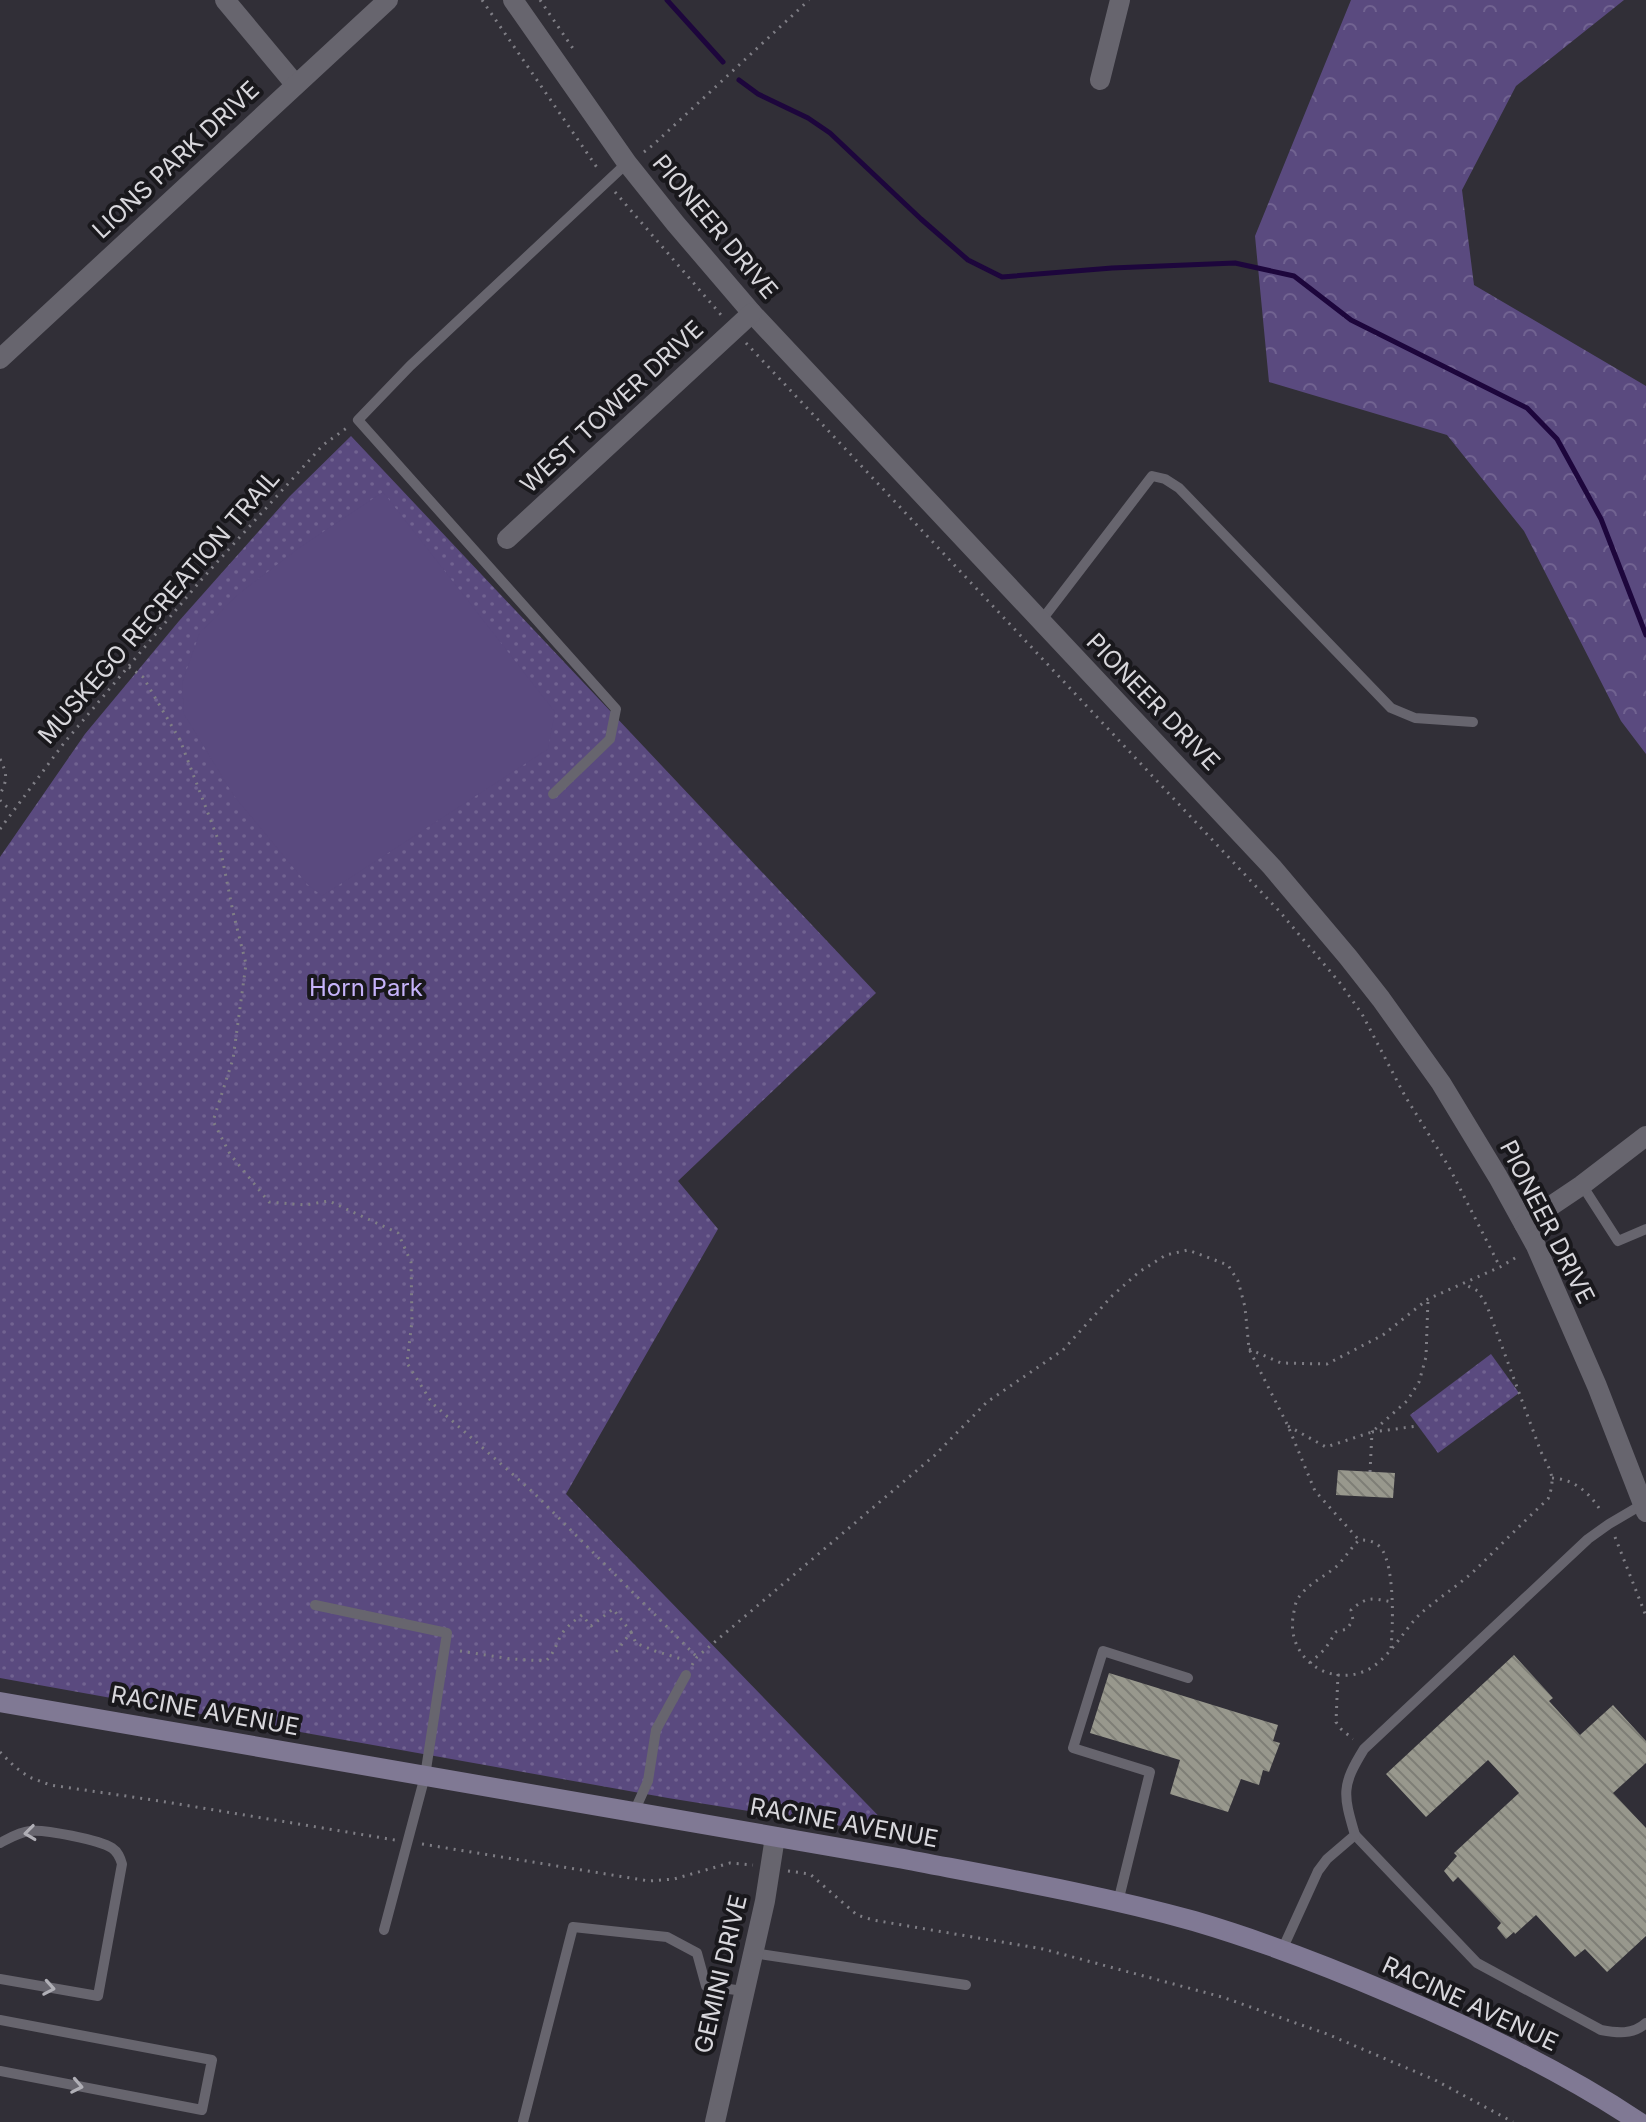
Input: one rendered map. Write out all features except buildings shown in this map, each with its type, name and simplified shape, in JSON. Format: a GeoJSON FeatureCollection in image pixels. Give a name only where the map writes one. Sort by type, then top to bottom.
{"type":"FeatureCollection","features":[{"type":"Feature","properties":{"kind":"main road","name":"RACINE AVENUE"},"geometry":{"type":"LineString","coordinates":[[0,1702],[1013,1879],[1194,1921],[1321,1964],[1440,2014],[1534,2060],[1639,2122]]}},
{"type":"Feature","properties":{"kind":"street"},"geometry":{"type":"LineString","coordinates":[[225,0],[295,84]]}},
{"type":"Feature","properties":{"kind":"street","name":"LIONS PARK DRIVE"},"geometry":{"type":"LineString","coordinates":[[0,359],[388,0]]}},
{"type":"Feature","properties":{"kind":"street","name":"PIONEER DRIVE"},"geometry":{"type":"LineString","coordinates":[[513,0],[627,163],[752,313],[1272,867],[1381,999],[1441,1083],[1536,1246],[1597,1386],[1644,1508]]}},
{"type":"Feature","properties":{"kind":"street"},"geometry":{"type":"LineString","coordinates":[[1100,80],[1120,0]]}},
{"type":"Feature","properties":{"kind":"street","name":"WEST TOWER DRIVE"},"geometry":{"type":"LineString","coordinates":[[507,539],[752,313]]}},
{"type":"Feature","properties":{"kind":"street"},"geometry":{"type":"LineString","coordinates":[[1524,1224],[1646,1136]]}},
{"type":"Feature","properties":{"kind":"street","name":"GEMINI DRIVE"},"geometry":{"type":"LineString","coordinates":[[715,2122],[765,1901],[775,1837]]}},
{"type":"Feature","properties":{"kind":"lane"},"geometry":{"type":"LineString","coordinates":[[553,794],[610,739],[616,709],[358,420],[410,366],[627,163]]}},
{"type":"Feature","properties":{"kind":"lane"},"geometry":{"type":"LineString","coordinates":[[1041,621],[1152,476],[1165,479],[1179,488],[1391,708],[1415,718],[1473,722]]}},
{"type":"Feature","properties":{"kind":"lane"},"geometry":{"type":"LineString","coordinates":[[1582,1185],[1618,1241],[1646,1229]]}},
{"type":"Feature","properties":{"kind":"lane"},"geometry":{"type":"LineString","coordinates":[[1644,1508],[1609,1524],[1588,1539],[1364,1749],[1351,1770],[1344,1799],[1355,1835],[1477,1963],[1601,2030],[1620,2033],[1639,2030],[1646,2023]]}},
{"type":"Feature","properties":{"kind":"lane"},"geometry":{"type":"LineString","coordinates":[[315,1605],[447,1633],[425,1776],[384,1930]]}},
{"type":"Feature","properties":{"kind":"lane"},"geometry":{"type":"LineString","coordinates":[[1118,1902],[1150,1772],[1073,1748],[1103,1651],[1188,1678]]}},
{"type":"Feature","properties":{"kind":"lane"},"geometry":{"type":"LineString","coordinates":[[634,1812],[648,1781],[656,1730],[686,1675]]}},
{"type":"Feature","properties":{"kind":"lane"},"geometry":{"type":"LineString","coordinates":[[0,1843],[20,1832],[33,1830],[62,1834],[113,1848],[122,1864],[98,1996],[0,1979]]}},
{"type":"Feature","properties":{"kind":"lane"},"geometry":{"type":"LineString","coordinates":[[1282,1950],[1318,1871],[1355,1835]]}},
{"type":"Feature","properties":{"kind":"lane"},"geometry":{"type":"LineString","coordinates":[[523,2122],[573,1927],[667,1937],[697,1953],[706,1986],[744,1991]]}},
{"type":"Feature","properties":{"kind":"lane"},"geometry":{"type":"LineString","coordinates":[[753,1953],[966,1985]]}},
{"type":"Feature","properties":{"kind":"lane"},"geometry":{"type":"LineString","coordinates":[[0,2020],[212,2060],[202,2110],[0,2071]]}},
{"type":"Feature","properties":{"kind":"path"},"geometry":{"type":"LineString","coordinates":[[482,0],[597,168]]}},
{"type":"Feature","properties":{"kind":"path"},"geometry":{"type":"LineString","coordinates":[[627,163],[653,145],[809,0]]}},
{"type":"Feature","properties":{"kind":"path"},"geometry":{"type":"LineString","coordinates":[[616,193],[726,320]]}},
{"type":"Feature","properties":{"kind":"path"},"geometry":{"type":"LineString","coordinates":[[740,336],[1280,912],[1340,983],[1362,1014],[1405,1096],[1449,1167],[1500,1267]]}},
{"type":"Feature","properties":{"kind":"path","name":"MUSKEGO RECREATION TRAIL"},"geometry":{"type":"LineString","coordinates":[[0,829],[64,743],[202,579],[323,445],[358,420]]}},
{"type":"Feature","properties":{"kind":"path"},"geometry":{"type":"LineString","coordinates":[[129,667],[143,677],[180,740],[219,842],[246,964],[233,1059],[213,1121],[230,1154],[269,1202],[305,1205],[329,1201],[398,1233],[411,1262],[412,1321],[407,1363],[432,1403],[535,1494],[697,1657]]}},
{"type":"Feature","properties":{"kind":"path"},"geometry":{"type":"LineString","coordinates":[[0,759],[7,772],[1,802],[12,811]]}},
{"type":"Feature","properties":{"kind":"path"},"geometry":{"type":"LineString","coordinates":[[1249,1349],[1281,1363],[1327,1364],[1383,1335],[1428,1299],[1500,1267],[1536,1246]]}},
{"type":"Feature","properties":{"kind":"path"},"geometry":{"type":"LineString","coordinates":[[686,1675],[697,1657],[935,1455],[987,1402],[1063,1350],[1112,1296],[1139,1272],[1166,1255],[1188,1250],[1228,1265],[1238,1281],[1245,1307],[1249,1349],[1288,1426],[1315,1491],[1359,1540],[1371,1540],[1381,1547],[1388,1564],[1394,1619],[1391,1648]]}},
{"type":"Feature","properties":{"kind":"path"},"geometry":{"type":"LineString","coordinates":[[1359,1540],[1338,1565],[1312,1584],[1296,1601],[1293,1640],[1300,1653],[1326,1674],[1363,1672],[1374,1666],[1421,1614],[1475,1570],[1548,1499],[1552,1473],[1541,1452],[1487,1306],[1478,1291],[1464,1284]]}},
{"type":"Feature","properties":{"kind":"path"},"geometry":{"type":"LineString","coordinates":[[1370,1472],[1372,1432],[1407,1401],[1419,1382],[1426,1357],[1428,1299]]}},
{"type":"Feature","properties":{"kind":"path"},"geometry":{"type":"LineString","coordinates":[[1288,1426],[1326,1447],[1372,1432],[1418,1426]]}},
{"type":"Feature","properties":{"kind":"path"},"geometry":{"type":"LineString","coordinates":[[1310,1663],[1325,1649],[1336,1632],[1347,1629],[1353,1620],[1351,1610],[1362,1600],[1374,1598],[1392,1602]]}},
{"type":"Feature","properties":{"kind":"path"},"geometry":{"type":"LineString","coordinates":[[444,1649],[546,1661],[571,1623],[582,1615],[591,1626],[613,1609],[636,1643],[694,1662]]}},
{"type":"Feature","properties":{"kind":"path"},"geometry":{"type":"LineString","coordinates":[[616,1652],[631,1632]]}},
{"type":"Feature","properties":{"kind":"path"},"geometry":{"type":"LineString","coordinates":[[1338,1674],[1336,1722],[1364,1749]]}},
{"type":"Feature","properties":{"kind":"path"},"geometry":{"type":"LineString","coordinates":[[0,1752],[29,1777],[50,1785],[649,1881],[674,1879],[730,1863],[744,1864]]}},
{"type":"Feature","properties":{"kind":"path"},"geometry":{"type":"LineString","coordinates":[[810,1874],[857,1915],[1043,1949],[1222,1997],[1327,2034],[1435,2080],[1513,2122]]}},
{"type":"Feature","properties":{"kind":"green space"},"geometry":{"type":"Polygon","coordinates":[[[1351,0],[1624,0],[1516,86],[1462,190],[1474,285],[1646,386],[1646,754],[1621,721],[1524,531],[1447,435],[1269,382],[1255,236],[1351,0]]]}},
{"type":"Feature","properties":{"kind":"green space","name":"Horn Park"},"geometry":{"type":"Polygon","coordinates":[[[351,436],[876,993],[678,1181],[718,1229],[566,1494],[897,1835],[668,1798],[0,1678],[0,857],[85,734],[179,621],[290,496],[351,436]]]}},
{"type":"Feature","properties":{"kind":"green space"},"geometry":{"type":"Polygon","coordinates":[[[383,492],[555,712],[548,749],[322,896],[307,884],[234,796],[184,714],[182,683],[200,632],[241,592],[299,548],[383,492]]]}},
{"type":"Feature","properties":{"kind":"green space"},"geometry":{"type":"Polygon","coordinates":[[[1491,1354],[1519,1393],[1438,1453],[1410,1415],[1491,1354]]]}},
{"type":"Feature","properties":{"kind":"waterway"},"geometry":{"type":"LineString","coordinates":[[667,0],[723,62]]}},
{"type":"Feature","properties":{"kind":"waterway"},"geometry":{"type":"LineString","coordinates":[[739,80],[758,94],[808,118],[830,133],[968,260],[1002,277],[1235,263],[1294,276],[1351,320],[1527,408],[1557,439],[1601,519],[1646,635]]}}]}
